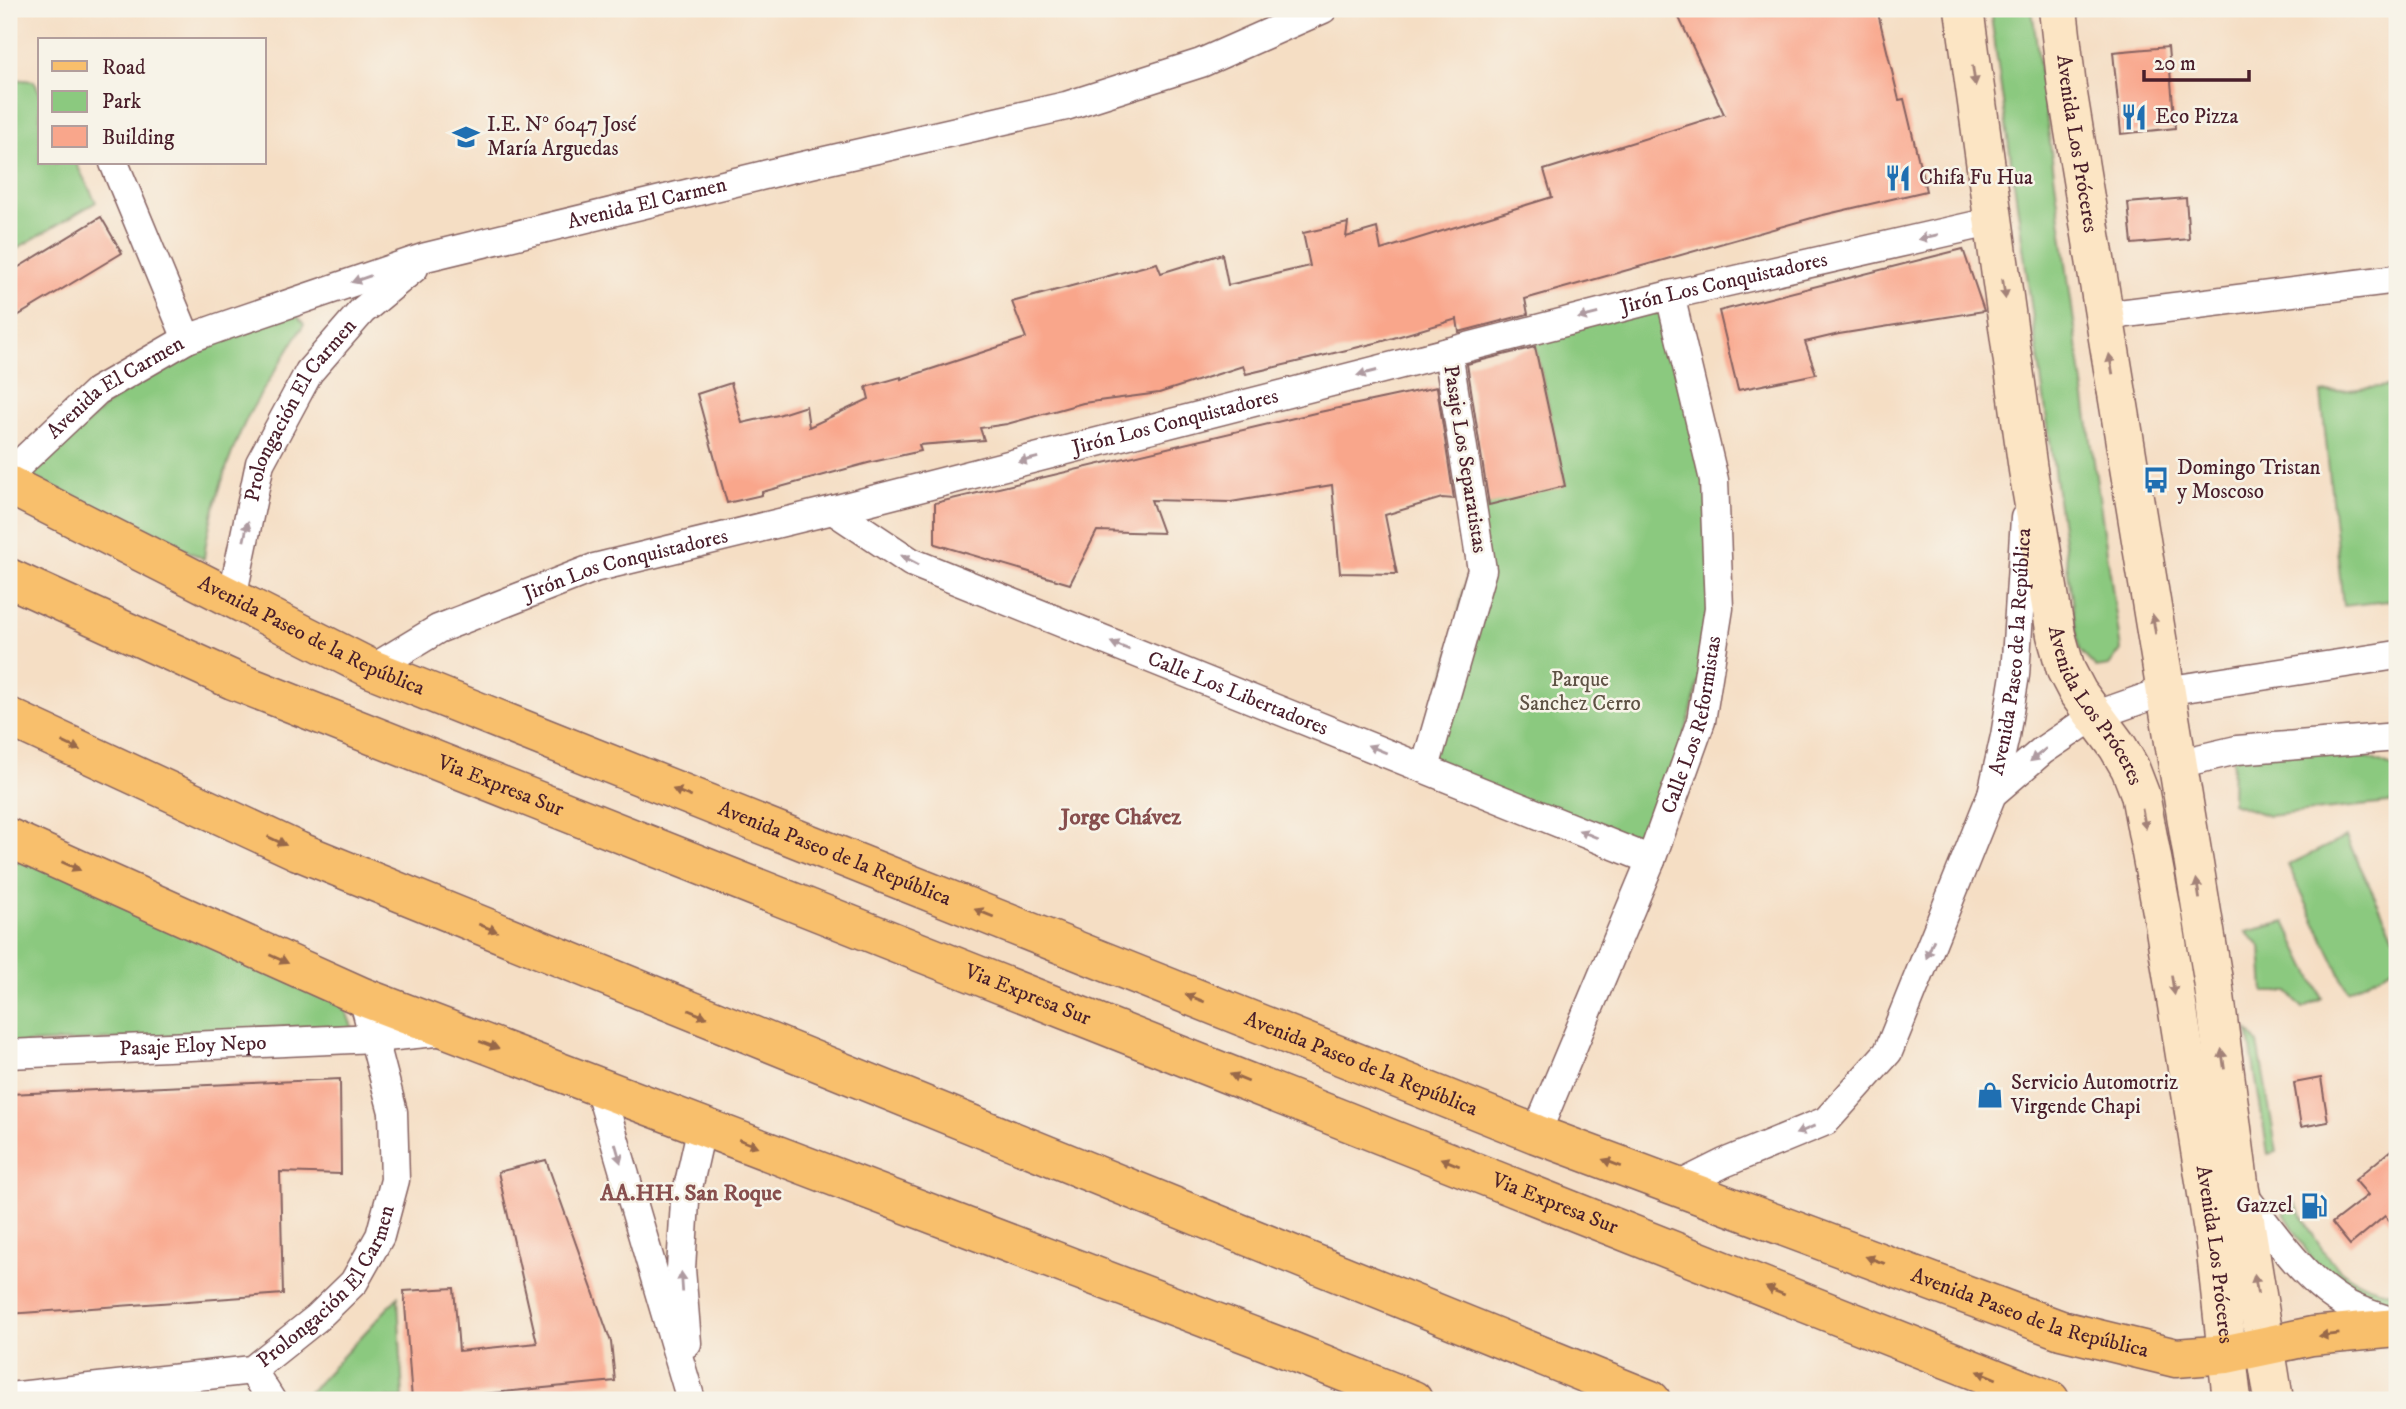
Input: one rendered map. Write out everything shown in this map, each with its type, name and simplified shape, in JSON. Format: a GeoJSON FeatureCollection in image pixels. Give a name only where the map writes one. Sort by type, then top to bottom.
{"type":"FeatureCollection","features":[{"type":"Feature","properties":{"kind":"main road","name":"Avenida Los Próceres"},"geometry":{"type":"LineString","coordinates":[[1964,9],[2028,470],[2056,635],[2066,670],[2130,768],[2140,794],[2165,931],[2215,1244],[2232,1400]]}},
{"type":"Feature","properties":{"kind":"main road","name":"Avenida Los Próceres"},"geometry":{"type":"LineString","coordinates":[[2058,9],[2067,88],[2103,316],[2213,980],[2241,1192],[2274,1400]]}},
{"type":"Feature","properties":{"kind":"main road","name":"Avenida Paseo de la República"},"geometry":{"type":"LineString","coordinates":[[9,485],[372,669],[1536,1134],[2061,1330],[2176,1358],[2227,1354],[2312,1336],[2397,1326]]}},
{"type":"Feature","properties":{"kind":"main road","name":"Via Expresa Sur"},"geometry":{"type":"LineString","coordinates":[[9,578],[246,685],[2050,1400]]}},
{"type":"Feature","properties":{"kind":"main road"},"geometry":{"type":"LineString","coordinates":[[9,717],[298,851],[1651,1400]]}},
{"type":"Feature","properties":{"kind":"main road"},"geometry":{"type":"LineString","coordinates":[[9,838],[363,997],[1281,1347],[1413,1400]]}},
{"type":"Feature","properties":{"kind":"street","name":"Avenida El Carmen"},"geometry":{"type":"LineString","coordinates":[[9,474],[97,391],[187,339],[426,257],[785,170],[1066,106],[1201,63],[1324,9]]}},
{"type":"Feature","properties":{"kind":"street"},"geometry":{"type":"LineString","coordinates":[[114,164],[187,339]]}},
{"type":"Feature","properties":{"kind":"street","name":"Jirón Los Conquistadores"},"geometry":{"type":"LineString","coordinates":[[372,669],[438,629],[594,568],[833,510],[1670,295],[1995,221]]}},
{"type":"Feature","properties":{"kind":"street","name":"Prolongación El Carmen"},"geometry":{"type":"LineString","coordinates":[[232,598],[260,463],[309,372],[362,312],[426,257]]}},
{"type":"Feature","properties":{"kind":"street"},"geometry":{"type":"LineString","coordinates":[[2103,316],[2397,279]]}},
{"type":"Feature","properties":{"kind":"street","name":"Calle Los Reformistas"},"geometry":{"type":"LineString","coordinates":[[1536,1134],[1651,860],[1701,721],[1718,608],[1714,480],[1670,295]]}},
{"type":"Feature","properties":{"kind":"street","name":"Pasaje Los Separatistas"},"geometry":{"type":"LineString","coordinates":[[1425,768],[1482,570],[1448,352]]}},
{"type":"Feature","properties":{"kind":"street","name":"Avenida Paseo de la República"},"geometry":{"type":"LineString","coordinates":[[1676,1186],[1826,1121],[1888,1052],[1992,793],[2015,675],[2028,470]]}},
{"type":"Feature","properties":{"kind":"street","name":"Calle Los Libertadores"},"geometry":{"type":"LineString","coordinates":[[833,510],[911,562],[1651,860]]}},
{"type":"Feature","properties":{"kind":"street","name":"Avenida Paseo de la República"},"geometry":{"type":"LineString","coordinates":[[1992,793],[2042,751],[2094,716],[2165,691],[2397,655]]}},
{"type":"Feature","properties":{"kind":"street"},"geometry":{"type":"LineString","coordinates":[[2177,764],[2237,750],[2397,737]]}},
{"type":"Feature","properties":{"kind":"street","name":"Prolongación El Carmen"},"geometry":{"type":"LineString","coordinates":[[9,1397],[252,1370],[317,1318],[354,1282],[380,1236],[395,1180],[393,1112],[363,997]]}},
{"type":"Feature","properties":{"kind":"street","name":"Pasaje Eloy Nepo"},"geometry":{"type":"LineString","coordinates":[[9,1054],[375,1038],[450,1030]]}},
{"type":"Feature","properties":{"kind":"street"},"geometry":{"type":"LineString","coordinates":[[599,1087],[691,1399]]}},
{"type":"Feature","properties":{"kind":"street"},"geometry":{"type":"LineString","coordinates":[[691,1399],[681,1269],[685,1201],[702,1126]]}},
{"type":"Feature","properties":{"kind":"street"},"geometry":{"type":"LineString","coordinates":[[2241,1192],[2290,1254],[2325,1289],[2342,1301],[2397,1326]]}},
{"type":"Feature","properties":{"kind":"street"},"geometry":{"type":"LineString","coordinates":[[252,1370],[271,1400]]}},
{"type":"Feature","properties":{"kind":"green space"},"geometry":{"type":"Polygon","coordinates":[[[1990,9],[2032,9],[2121,650],[2109,666],[2096,668],[2079,650],[1990,9]]]}},
{"type":"Feature","properties":{"kind":"green space"},"geometry":{"type":"Polygon","coordinates":[[[9,80],[34,81],[38,89],[38,164],[77,164],[96,202],[9,253],[9,80]]]}},
{"type":"Feature","properties":{"kind":"green space","name":"Parque Sanchez Cerro"},"geometry":{"type":"Polygon","coordinates":[[[1670,295],[1714,480],[1719,608],[1651,860],[1425,768],[1482,506],[1565,485],[1532,330],[1670,295]]]}},
{"type":"Feature","properties":{"kind":"green space"},"geometry":{"type":"Polygon","coordinates":[[[296,314],[304,324],[248,416],[220,486],[204,559],[30,476],[107,405],[188,344],[296,314]]]}},
{"type":"Feature","properties":{"kind":"green space"},"geometry":{"type":"Polygon","coordinates":[[[2397,385],[2397,600],[2343,606],[2321,393],[2397,385]]]}},
{"type":"Feature","properties":{"kind":"green space"},"geometry":{"type":"Polygon","coordinates":[[[2337,745],[2397,769],[2397,802],[2268,816],[2232,803],[2233,756],[2337,745]]]}},
{"type":"Feature","properties":{"kind":"green space"},"geometry":{"type":"Polygon","coordinates":[[[2346,837],[2397,943],[2397,966],[2348,991],[2288,865],[2346,837]]]}},
{"type":"Feature","properties":{"kind":"green space"},"geometry":{"type":"Polygon","coordinates":[[[9,849],[342,1001],[353,1029],[9,1044],[9,849]]]}},
{"type":"Feature","properties":{"kind":"green space"},"geometry":{"type":"Polygon","coordinates":[[[2285,922],[2322,998],[2303,1008],[2288,992],[2264,992],[2261,947],[2246,932],[2285,922]]]}},
{"type":"Feature","properties":{"kind":"green space"},"geometry":{"type":"Polygon","coordinates":[[[2248,1030],[2258,1043],[2277,1152],[2268,1154],[2248,1030]]]}},
{"type":"Feature","properties":{"kind":"green space"},"geometry":{"type":"Polygon","coordinates":[[[2295,1203],[2323,1250],[2334,1263],[2360,1282],[2397,1292],[2397,1307],[2391,1308],[2344,1291],[2318,1270],[2284,1213],[2295,1203]]]}},
{"type":"Feature","properties":{"kind":"green space"},"geometry":{"type":"Polygon","coordinates":[[[398,1297],[403,1398],[302,1400],[398,1297]]]}},
{"type":"Feature","properties":{"kind":"building"},"geometry":{"type":"Polygon","coordinates":[[[1675,9],[1877,9],[1899,100],[1904,99],[1926,191],[1819,216],[1525,299],[1528,314],[1459,332],[1457,319],[1380,342],[1246,374],[1243,366],[1159,393],[1083,403],[1007,424],[980,428],[984,440],[919,445],[921,451],[868,463],[727,503],[697,394],[731,383],[742,423],[806,406],[809,427],[869,399],[866,387],[901,379],[1026,338],[1012,302],[1157,263],[1161,273],[1222,254],[1228,285],[1310,266],[1303,233],[1348,223],[1346,237],[1377,228],[1381,250],[1552,197],[1544,170],[1724,114],[1675,9]]]}},
{"type":"Feature","properties":{"kind":"building"},"geometry":{"type":"Polygon","coordinates":[[[2168,47],[2175,128],[2121,134],[2113,52],[2168,47]]]}},
{"type":"Feature","properties":{"kind":"building"},"geometry":{"type":"Polygon","coordinates":[[[2186,198],[2189,239],[2132,244],[2128,203],[2186,198]]]}},
{"type":"Feature","properties":{"kind":"building"},"geometry":{"type":"Polygon","coordinates":[[[101,217],[122,253],[9,321],[9,273],[101,217]]]}},
{"type":"Feature","properties":{"kind":"building"},"geometry":{"type":"Polygon","coordinates":[[[1963,249],[1984,311],[1805,342],[1816,374],[1738,390],[1719,311],[1963,249]]]}},
{"type":"Feature","properties":{"kind":"building"},"geometry":{"type":"Polygon","coordinates":[[[1535,347],[1565,486],[1489,505],[1467,364],[1535,347]]]}},
{"type":"Feature","properties":{"kind":"building"},"geometry":{"type":"Polygon","coordinates":[[[1437,387],[1454,499],[1442,498],[1385,515],[1397,574],[1340,573],[1332,485],[1231,502],[1151,500],[1163,533],[1097,531],[1070,584],[935,544],[935,503],[1315,413],[1437,387]]]}},
{"type":"Feature","properties":{"kind":"building"},"geometry":{"type":"Polygon","coordinates":[[[2321,1078],[2328,1122],[2301,1127],[2294,1083],[2321,1078]]]}},
{"type":"Feature","properties":{"kind":"building"},"geometry":{"type":"Polygon","coordinates":[[[340,1079],[341,1174],[280,1172],[283,1294],[9,1314],[9,1094],[340,1079]]]}},
{"type":"Feature","properties":{"kind":"building"},"geometry":{"type":"Polygon","coordinates":[[[2397,1145],[2397,1230],[2385,1216],[2350,1245],[2332,1223],[2368,1195],[2355,1180],[2397,1145]]]}},
{"type":"Feature","properties":{"kind":"building"},"geometry":{"type":"Polygon","coordinates":[[[546,1160],[611,1342],[615,1381],[462,1396],[462,1400],[412,1400],[404,1291],[454,1288],[459,1351],[537,1343],[498,1172],[546,1160]]]}},
{"type":"Feature","properties":{"kind":"place","name":"Eco Pizza"},"geometry":{"type":"Point","coordinates":[2134,117]}},
{"type":"Feature","properties":{"kind":"place","name":"I.E. N° 6047 José María Arguedas"},"geometry":{"type":"Point","coordinates":[466,137]}},
{"type":"Feature","properties":{"kind":"place","name":"Chifa Fu Hua"},"geometry":{"type":"Point","coordinates":[1898,178]}},
{"type":"Feature","properties":{"kind":"place","name":"Domingo Tristan y Moscoso"},"geometry":{"type":"Point","coordinates":[2156,480]}},
{"type":"Feature","properties":{"kind":"place","name":"Servicio Automotriz Virgende Chapi"},"geometry":{"type":"Point","coordinates":[1990,1095]}},
{"type":"Feature","properties":{"kind":"place","name":"Gazzel"},"geometry":{"type":"Point","coordinates":[2314,1206]}},
{"type":"Feature","properties":{"kind":"district","name":"Jorge Chávez"},"geometry":{"type":"Point","coordinates":[1121,817]}},
{"type":"Feature","properties":{"kind":"district","name":"AA.HH. San Roque"},"geometry":{"type":"Point","coordinates":[691,1193]}}]}
